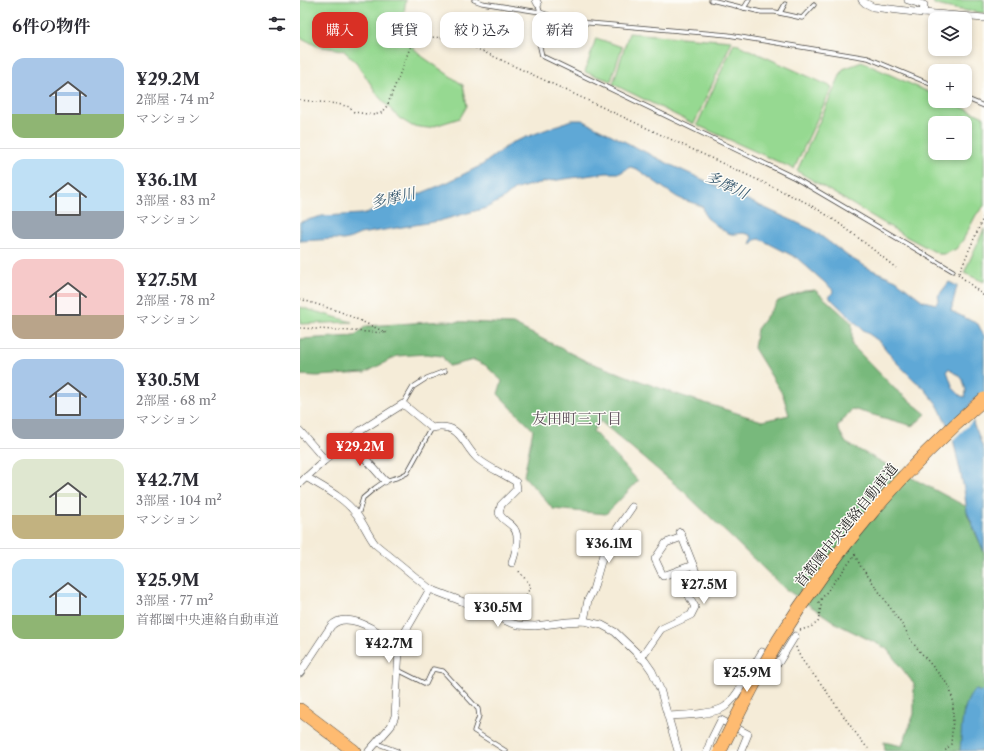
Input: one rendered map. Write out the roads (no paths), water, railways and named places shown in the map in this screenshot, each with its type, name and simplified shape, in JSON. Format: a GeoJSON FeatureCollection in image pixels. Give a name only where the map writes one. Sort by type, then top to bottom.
{"type":"FeatureCollection","features":[{"type":"Feature","properties":{"kind":"highway","name":"首都圏中央連絡自動車道"},"geometry":{"type":"LineString","coordinates":[[720,751],[762,668],[824,573],[866,521],[913,467],[984,398]]}},
{"type":"Feature","properties":{"kind":"highway","name":"首都圏中央連絡自動車道"},"geometry":{"type":"LineString","coordinates":[[726,751],[766,670],[795,623],[828,575],[916,470],[984,405]]}},
{"type":"Feature","properties":{"kind":"highway"},"geometry":{"type":"LineString","coordinates":[[300,710],[354,751]]}},
{"type":"Feature","properties":{"kind":"street"},"geometry":{"type":"LineString","coordinates":[[862,0],[873,6],[923,13],[984,18]]}},
{"type":"Feature","properties":{"kind":"street"},"geometry":{"type":"LineString","coordinates":[[908,0],[926,3],[923,13]]}},
{"type":"Feature","properties":{"kind":"street"},"geometry":{"type":"LineString","coordinates":[[300,483],[360,431],[403,404],[432,428],[441,426],[461,436],[478,458],[516,482],[517,489],[502,505],[498,513],[502,519],[513,526],[516,531],[518,543],[512,564]]}},
{"type":"Feature","properties":{"kind":"street"},"geometry":{"type":"LineString","coordinates":[[300,431],[325,460]]}},
{"type":"Feature","properties":{"kind":"street"},"geometry":{"type":"LineString","coordinates":[[349,440],[385,481]]}},
{"type":"Feature","properties":{"kind":"street"},"geometry":{"type":"LineString","coordinates":[[306,477],[340,498],[351,507],[358,515],[375,544],[430,589],[518,625],[535,626],[584,621],[602,625],[615,632],[641,658],[655,676],[669,716],[676,750]]}},
{"type":"Feature","properties":{"kind":"street"},"geometry":{"type":"LineString","coordinates":[[584,621],[588,600],[593,590],[608,542],[632,507]]}},
{"type":"Feature","properties":{"kind":"street"},"geometry":{"type":"LineString","coordinates":[[641,658],[661,629],[691,614],[695,607],[688,596],[699,580],[681,534],[666,543],[655,559],[663,576],[693,565]]}},
{"type":"Feature","properties":{"kind":"street"},"geometry":{"type":"LineString","coordinates":[[369,751],[391,726],[395,716],[400,642],[430,589]]}},
{"type":"Feature","properties":{"kind":"street"},"geometry":{"type":"LineString","coordinates":[[300,673],[331,626],[337,621],[343,620],[359,622],[393,642],[400,642]]}},
{"type":"Feature","properties":{"kind":"street"},"geometry":{"type":"LineString","coordinates":[[669,716],[708,712],[724,708],[732,700],[762,652],[779,662],[795,636]]}},
{"type":"Feature","properties":{"kind":"street"},"geometry":{"type":"LineString","coordinates":[[707,751],[721,720],[748,734],[741,751]]}},
{"type":"Feature","properties":{"kind":"lane"},"geometry":{"type":"LineString","coordinates":[[474,0],[482,3],[524,11],[540,12],[537,2]]}},
{"type":"Feature","properties":{"kind":"lane"},"geometry":{"type":"LineString","coordinates":[[711,0],[760,12],[780,13],[802,18],[814,5]]}},
{"type":"Feature","properties":{"kind":"lane"},"geometry":{"type":"LineString","coordinates":[[744,8],[749,0]]}},
{"type":"Feature","properties":{"kind":"lane"},"geometry":{"type":"LineString","coordinates":[[780,13],[785,4]]}},
{"type":"Feature","properties":{"kind":"lane"},"geometry":{"type":"LineString","coordinates":[[588,23],[728,35],[868,58],[928,83]]}},
{"type":"Feature","properties":{"kind":"lane"},"geometry":{"type":"LineString","coordinates":[[540,48],[542,56],[795,178],[953,271]]}},
{"type":"Feature","properties":{"kind":"lane"},"geometry":{"type":"LineString","coordinates":[[972,101],[984,106]]}},
{"type":"Feature","properties":{"kind":"lane"},"geometry":{"type":"LineString","coordinates":[[403,404],[413,387],[427,378],[445,371]]}},
{"type":"Feature","properties":{"kind":"lane"},"geometry":{"type":"LineString","coordinates":[[358,515],[363,498],[385,481],[407,473],[432,428]]}},
{"type":"Feature","properties":{"kind":"lane"},"geometry":{"type":"LineString","coordinates":[[398,670],[426,684],[433,669],[443,671],[478,709],[479,716],[474,731],[506,751]]}},
{"type":"Feature","properties":{"kind":"lane"},"geometry":{"type":"LineString","coordinates":[[376,742],[397,751]]}},
{"type":"Feature","properties":{"kind":"water"},"geometry":{"type":"Polygon","coordinates":[[[571,120],[582,120],[671,165],[813,230],[849,257],[870,269],[896,280],[923,301],[936,304],[939,299],[938,296],[949,282],[957,286],[951,311],[978,324],[984,336],[984,398],[975,399],[969,406],[974,426],[984,451],[984,552],[967,512],[964,489],[952,434],[937,404],[923,387],[896,362],[880,342],[862,329],[829,297],[833,292],[832,289],[797,258],[760,239],[755,240],[750,245],[752,238],[750,235],[742,233],[731,234],[725,231],[707,218],[703,207],[677,197],[637,169],[630,167],[620,173],[606,173],[527,186],[514,190],[503,199],[486,208],[439,221],[360,234],[343,240],[300,241],[300,222],[322,216],[362,214],[390,206],[448,182],[482,165],[511,143],[571,120]],[[949,368],[947,371],[953,388],[961,396],[965,397],[966,391],[963,380],[959,375],[954,373],[949,368]]]}},
{"type":"Feature","properties":{"kind":"water"},"geometry":{"type":"Polygon","coordinates":[[[974,690],[980,692],[984,690],[984,751],[960,751],[964,712],[969,697],[974,690]]]}},
{"type":"Feature","properties":{"kind":"district","name":"友田町三丁目"},"geometry":{"type":"Point","coordinates":[577,419]}},
{"type":"Feature","properties":{"kind":"water label","name":"多摩川"},"geometry":{"type":"Point","coordinates":[727,185]}},
{"type":"Feature","properties":{"kind":"water label","name":"多摩川"},"geometry":{"type":"Point","coordinates":[393,198]}}]}
